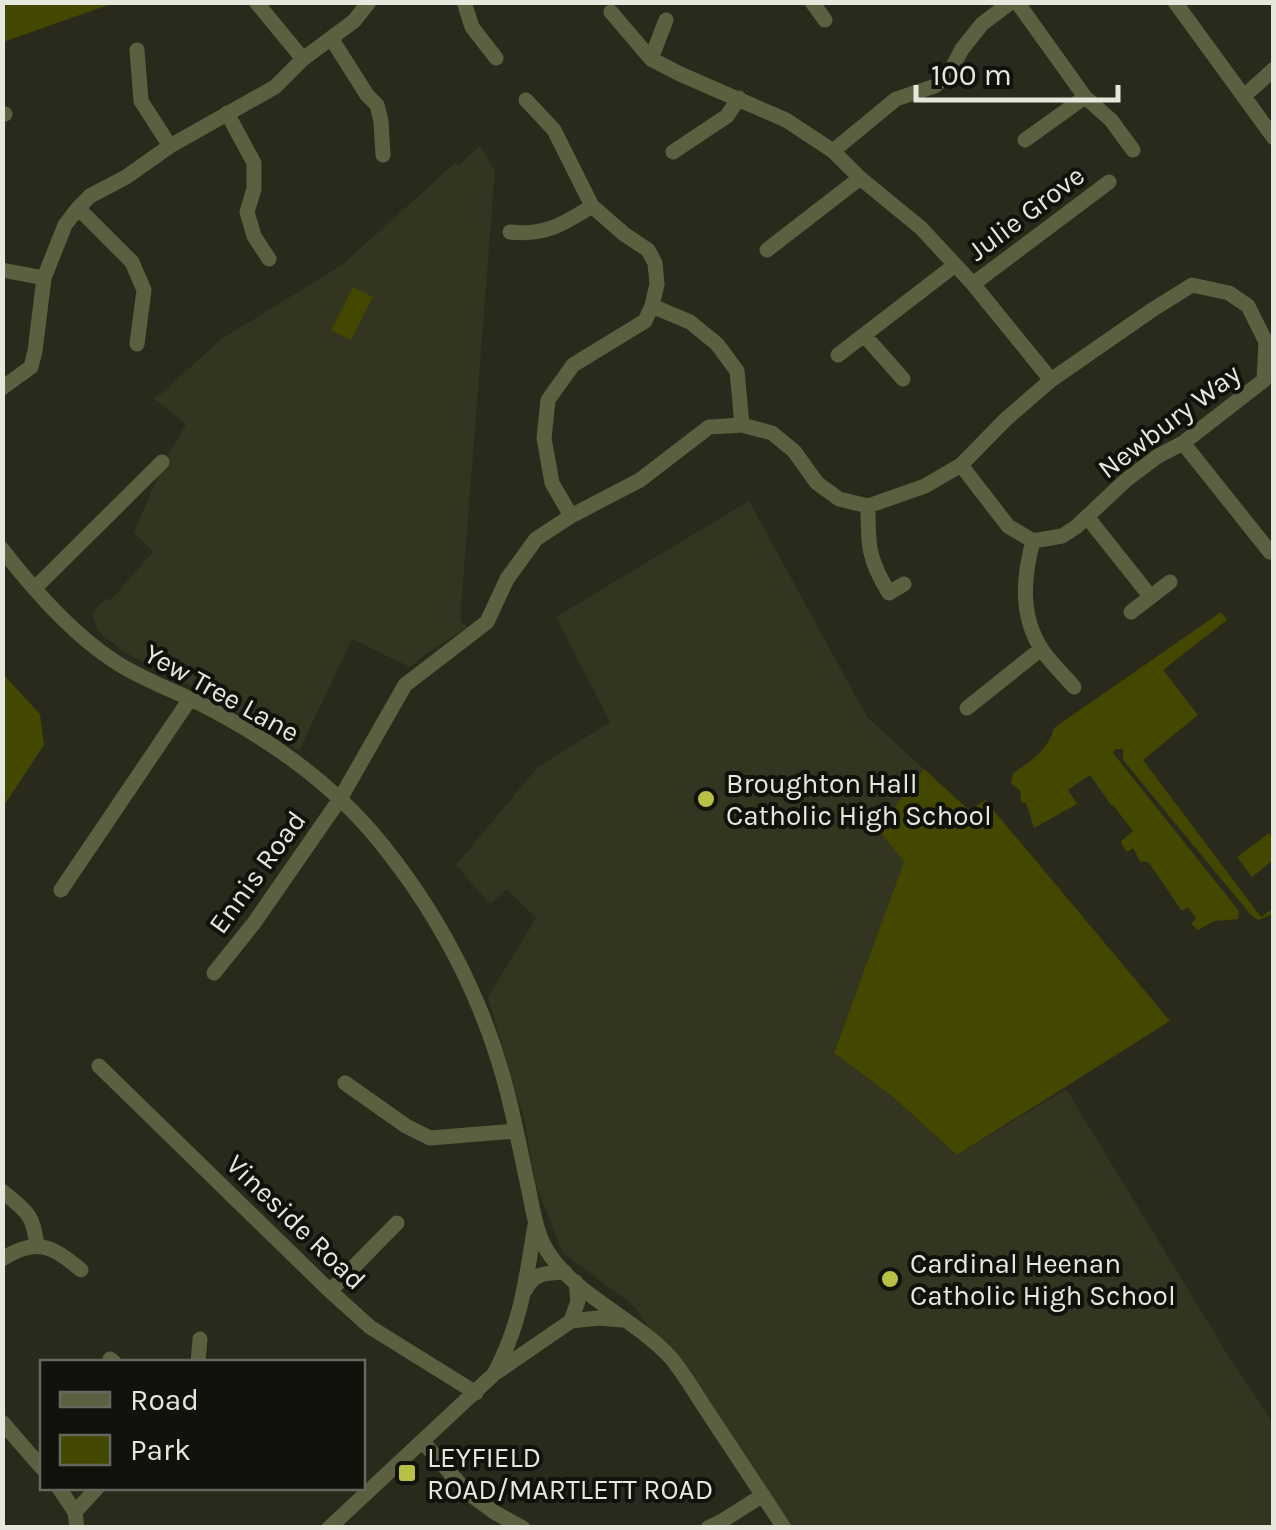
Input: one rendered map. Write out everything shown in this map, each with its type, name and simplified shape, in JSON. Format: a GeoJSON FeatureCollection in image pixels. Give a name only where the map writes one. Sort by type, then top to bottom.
{"type":"FeatureCollection","features":[{"type":"Feature","properties":{"kind":"street"},"geometry":{"type":"LineString","coordinates":[[256,2],[303,59]]}},
{"type":"Feature","properties":{"kind":"street"},"geometry":{"type":"LineString","coordinates":[[2,388],[30,366],[36,351],[44,278],[65,225],[78,208],[90,196],[170,146],[275,86],[354,20],[369,2]]}},
{"type":"Feature","properties":{"kind":"street"},"geometry":{"type":"LineString","coordinates":[[464,2],[472,28],[496,58]]}},
{"type":"Feature","properties":{"kind":"street"},"geometry":{"type":"LineString","coordinates":[[812,2],[824,20]]}},
{"type":"Feature","properties":{"kind":"street"},"geometry":{"type":"LineString","coordinates":[[833,150],[896,99],[935,86],[951,70],[982,24],[1014,2],[1085,98],[1111,120],[1133,150]]}},
{"type":"Feature","properties":{"kind":"street"},"geometry":{"type":"LineString","coordinates":[[1174,2],[1274,138]]}},
{"type":"Feature","properties":{"kind":"street"},"geometry":{"type":"LineString","coordinates":[[611,12],[651,59],[786,120],[833,150],[860,178],[921,228],[973,284],[1051,380],[961,465],[925,486],[868,506],[839,500],[816,483],[794,451],[772,433],[742,425],[737,371],[718,344],[690,322],[652,306]]}},
{"type":"Feature","properties":{"kind":"street"},"geometry":{"type":"LineString","coordinates":[[651,59],[666,20]]}},
{"type":"Feature","properties":{"kind":"street"},"geometry":{"type":"LineString","coordinates":[[332,38],[367,96],[377,105],[383,155]]}},
{"type":"Feature","properties":{"kind":"street"},"geometry":{"type":"LineString","coordinates":[[137,50],[140,101],[170,146]]}},
{"type":"Feature","properties":{"kind":"street"},"geometry":{"type":"LineString","coordinates":[[1244,96],[1274,70]]}},
{"type":"Feature","properties":{"kind":"street"},"geometry":{"type":"LineString","coordinates":[[673,152],[727,116],[739,98]]}},
{"type":"Feature","properties":{"kind":"street"},"geometry":{"type":"LineString","coordinates":[[1024,140],[1085,98]]}},
{"type":"Feature","properties":{"kind":"street"},"geometry":{"type":"LineString","coordinates":[[526,100],[554,130],[592,206],[648,250],[655,263],[657,284],[645,321],[573,365],[548,400],[544,438],[552,483],[571,516]]}},
{"type":"Feature","properties":{"kind":"street"},"geometry":{"type":"LineString","coordinates":[[228,114],[254,163],[254,189],[247,212],[254,236],[269,259]]}},
{"type":"Feature","properties":{"kind":"street"},"geometry":{"type":"LineString","coordinates":[[766,250],[860,178]]}},
{"type":"Feature","properties":{"kind":"street","name":"Julie Grove"},"geometry":{"type":"LineString","coordinates":[[973,284],[1109,182]]}},
{"type":"Feature","properties":{"kind":"street"},"geometry":{"type":"LineString","coordinates":[[510,232],[530,234],[564,225],[592,206]]}},
{"type":"Feature","properties":{"kind":"street"},"geometry":{"type":"LineString","coordinates":[[78,208],[132,262],[144,290],[137,344]]}},
{"type":"Feature","properties":{"kind":"street"},"geometry":{"type":"LineString","coordinates":[[838,356],[955,265]]}},
{"type":"Feature","properties":{"kind":"street"},"geometry":{"type":"LineString","coordinates":[[2,270],[44,278]]}},
{"type":"Feature","properties":{"kind":"street","name":"Newbury Way"},"geometry":{"type":"LineString","coordinates":[[1034,541],[1062,536],[1158,456],[1183,443],[1269,381],[1266,342],[1248,306],[1229,293],[1192,285],[1051,380]]}},
{"type":"Feature","properties":{"kind":"street"},"geometry":{"type":"LineString","coordinates":[[865,336],[903,379]]}},
{"type":"Feature","properties":{"kind":"street","name":"Ennis Road"},"geometry":{"type":"LineString","coordinates":[[214,973],[340,800],[405,685],[487,622],[506,579],[536,539],[640,480],[709,426],[742,425]]}},
{"type":"Feature","properties":{"kind":"street"},"geometry":{"type":"LineString","coordinates":[[1183,443],[1270,552],[1274,550]]}},
{"type":"Feature","properties":{"kind":"street"},"geometry":{"type":"LineString","coordinates":[[35,588],[162,462]]}},
{"type":"Feature","properties":{"kind":"street"},"geometry":{"type":"LineString","coordinates":[[961,465],[1008,526],[1034,541],[1026,570],[1024,607],[1041,649],[1074,687]]}},
{"type":"Feature","properties":{"kind":"street"},"geometry":{"type":"LineString","coordinates":[[868,506],[873,567],[889,593],[904,584]]}},
{"type":"Feature","properties":{"kind":"street"},"geometry":{"type":"LineString","coordinates":[[1088,518],[1150,596]]}},
{"type":"Feature","properties":{"kind":"street","name":"Yew Tree Lane"},"geometry":{"type":"LineString","coordinates":[[2,549],[80,634],[110,658],[280,749],[340,800],[396,861],[448,941],[468,984],[496,1056],[536,1221]]}},
{"type":"Feature","properties":{"kind":"street"},"geometry":{"type":"LineString","coordinates":[[1131,612],[1170,582]]}},
{"type":"Feature","properties":{"kind":"street"},"geometry":{"type":"LineString","coordinates":[[967,708],[1041,649]]}},
{"type":"Feature","properties":{"kind":"street"},"geometry":{"type":"LineString","coordinates":[[60,890],[190,699]]}},
{"type":"Feature","properties":{"kind":"street","name":"Vineside Road"},"geometry":{"type":"LineString","coordinates":[[99,1066],[370,1327],[476,1393]]}},
{"type":"Feature","properties":{"kind":"street"},"geometry":{"type":"LineString","coordinates":[[345,1083],[430,1138],[516,1131]]}},
{"type":"Feature","properties":{"kind":"street"},"geometry":{"type":"LineString","coordinates":[[2,1192],[30,1214],[36,1246]]}},
{"type":"Feature","properties":{"kind":"street"},"geometry":{"type":"LineString","coordinates":[[536,1221],[546,1249],[570,1277],[672,1359],[784,1528]]}},
{"type":"Feature","properties":{"kind":"street"},"geometry":{"type":"LineString","coordinates":[[526,1291],[536,1221]]}},
{"type":"Feature","properties":{"kind":"street"},"geometry":{"type":"LineString","coordinates":[[330,1292],[396,1223]]}},
{"type":"Feature","properties":{"kind":"street"},"geometry":{"type":"LineString","coordinates":[[2,1258],[36,1246],[58,1252],[81,1270]]}},
{"type":"Feature","properties":{"kind":"street"},"geometry":{"type":"LineString","coordinates":[[494,1374],[530,1282],[538,1275],[570,1277]]}},
{"type":"Feature","properties":{"kind":"street"},"geometry":{"type":"LineString","coordinates":[[570,1277],[578,1301],[571,1321]]}},
{"type":"Feature","properties":{"kind":"street"},"geometry":{"type":"LineString","coordinates":[[329,1528],[494,1374],[571,1321],[626,1320]]}},
{"type":"Feature","properties":{"kind":"street"},"geometry":{"type":"LineString","coordinates":[[515,1326],[524,1337],[546,1338]]}},
{"type":"Feature","properties":{"kind":"street"},"geometry":{"type":"LineString","coordinates":[[198,1360],[200,1339]]}},
{"type":"Feature","properties":{"kind":"street"},"geometry":{"type":"LineString","coordinates":[[2,1422],[40,1466]]}},
{"type":"Feature","properties":{"kind":"street"},"geometry":{"type":"LineString","coordinates":[[422,1441],[466,1492],[523,1528]]}},
{"type":"Feature","properties":{"kind":"street"},"geometry":{"type":"LineString","coordinates":[[60,1490],[76,1520],[96,1490]]}},
{"type":"Feature","properties":{"kind":"street"},"geometry":{"type":"LineString","coordinates":[[708,1528],[763,1495]]}},
{"type":"Feature","properties":{"kind":"shaded area"},"geometry":{"type":"Polygon","coordinates":[[[480,146],[495,171],[460,621],[468,627],[410,667],[352,639],[299,751],[208,694],[124,652],[97,630],[92,613],[107,598],[110,601],[153,552],[134,532],[186,424],[153,398],[220,340],[342,265],[455,163],[459,165],[480,146]]]}},
{"type":"Feature","properties":{"kind":"shaded area"},"geometry":{"type":"Polygon","coordinates":[[[749,501],[867,717],[924,769],[879,829],[905,862],[834,1053],[893,1097],[957,1155],[1066,1089],[1273,1423],[1273,1527],[776,1527],[678,1368],[633,1305],[563,1253],[536,1186],[524,1119],[488,997],[536,918],[507,889],[490,904],[456,865],[538,767],[610,722],[556,617],[749,501]]]}},
{"type":"Feature","properties":{"kind":"green space"},"geometry":{"type":"Polygon","coordinates":[[[3,2],[114,2],[114,3],[3,42],[3,2]]]}},
{"type":"Feature","properties":{"kind":"green space"},"geometry":{"type":"Polygon","coordinates":[[[353,287],[373,297],[351,340],[331,330],[353,287]]]}},
{"type":"Feature","properties":{"kind":"green space"},"geometry":{"type":"Polygon","coordinates":[[[1221,612],[1227,620],[1163,670],[1198,715],[1143,760],[1261,917],[1272,909],[1273,914],[1258,920],[1250,914],[1123,760],[1123,749],[1113,753],[1239,911],[1238,919],[1214,921],[1198,930],[1191,924],[1196,918],[1188,907],[1182,911],[1149,863],[1141,863],[1133,848],[1127,852],[1121,841],[1133,831],[1090,775],[1068,790],[1077,804],[1034,828],[1026,803],[1021,802],[1020,790],[1011,784],[1013,773],[1038,754],[1054,728],[1221,612]]]}},
{"type":"Feature","properties":{"kind":"green space"},"geometry":{"type":"Polygon","coordinates":[[[3,674],[40,714],[44,745],[3,807],[3,674]]]}},
{"type":"Feature","properties":{"kind":"green space"},"geometry":{"type":"Polygon","coordinates":[[[924,769],[970,811],[985,800],[1170,1021],[957,1155],[893,1097],[834,1053],[904,862],[878,829],[924,769]]]}},
{"type":"Feature","properties":{"kind":"green space"},"geometry":{"type":"Polygon","coordinates":[[[1269,833],[1273,838],[1273,860],[1252,877],[1237,857],[1269,833]]]}},
{"type":"Feature","properties":{"kind":"place","name":"Broughton Hall Catholic High School"},"geometry":{"type":"Point","coordinates":[706,799]}},
{"type":"Feature","properties":{"kind":"place","name":"Cardinal Heenan Catholic High School"},"geometry":{"type":"Point","coordinates":[890,1279]}},
{"type":"Feature","properties":{"kind":"place","name":"LEYFIELD ROAD/MARTLETT ROAD"},"geometry":{"type":"Point","coordinates":[407,1473]}}]}
